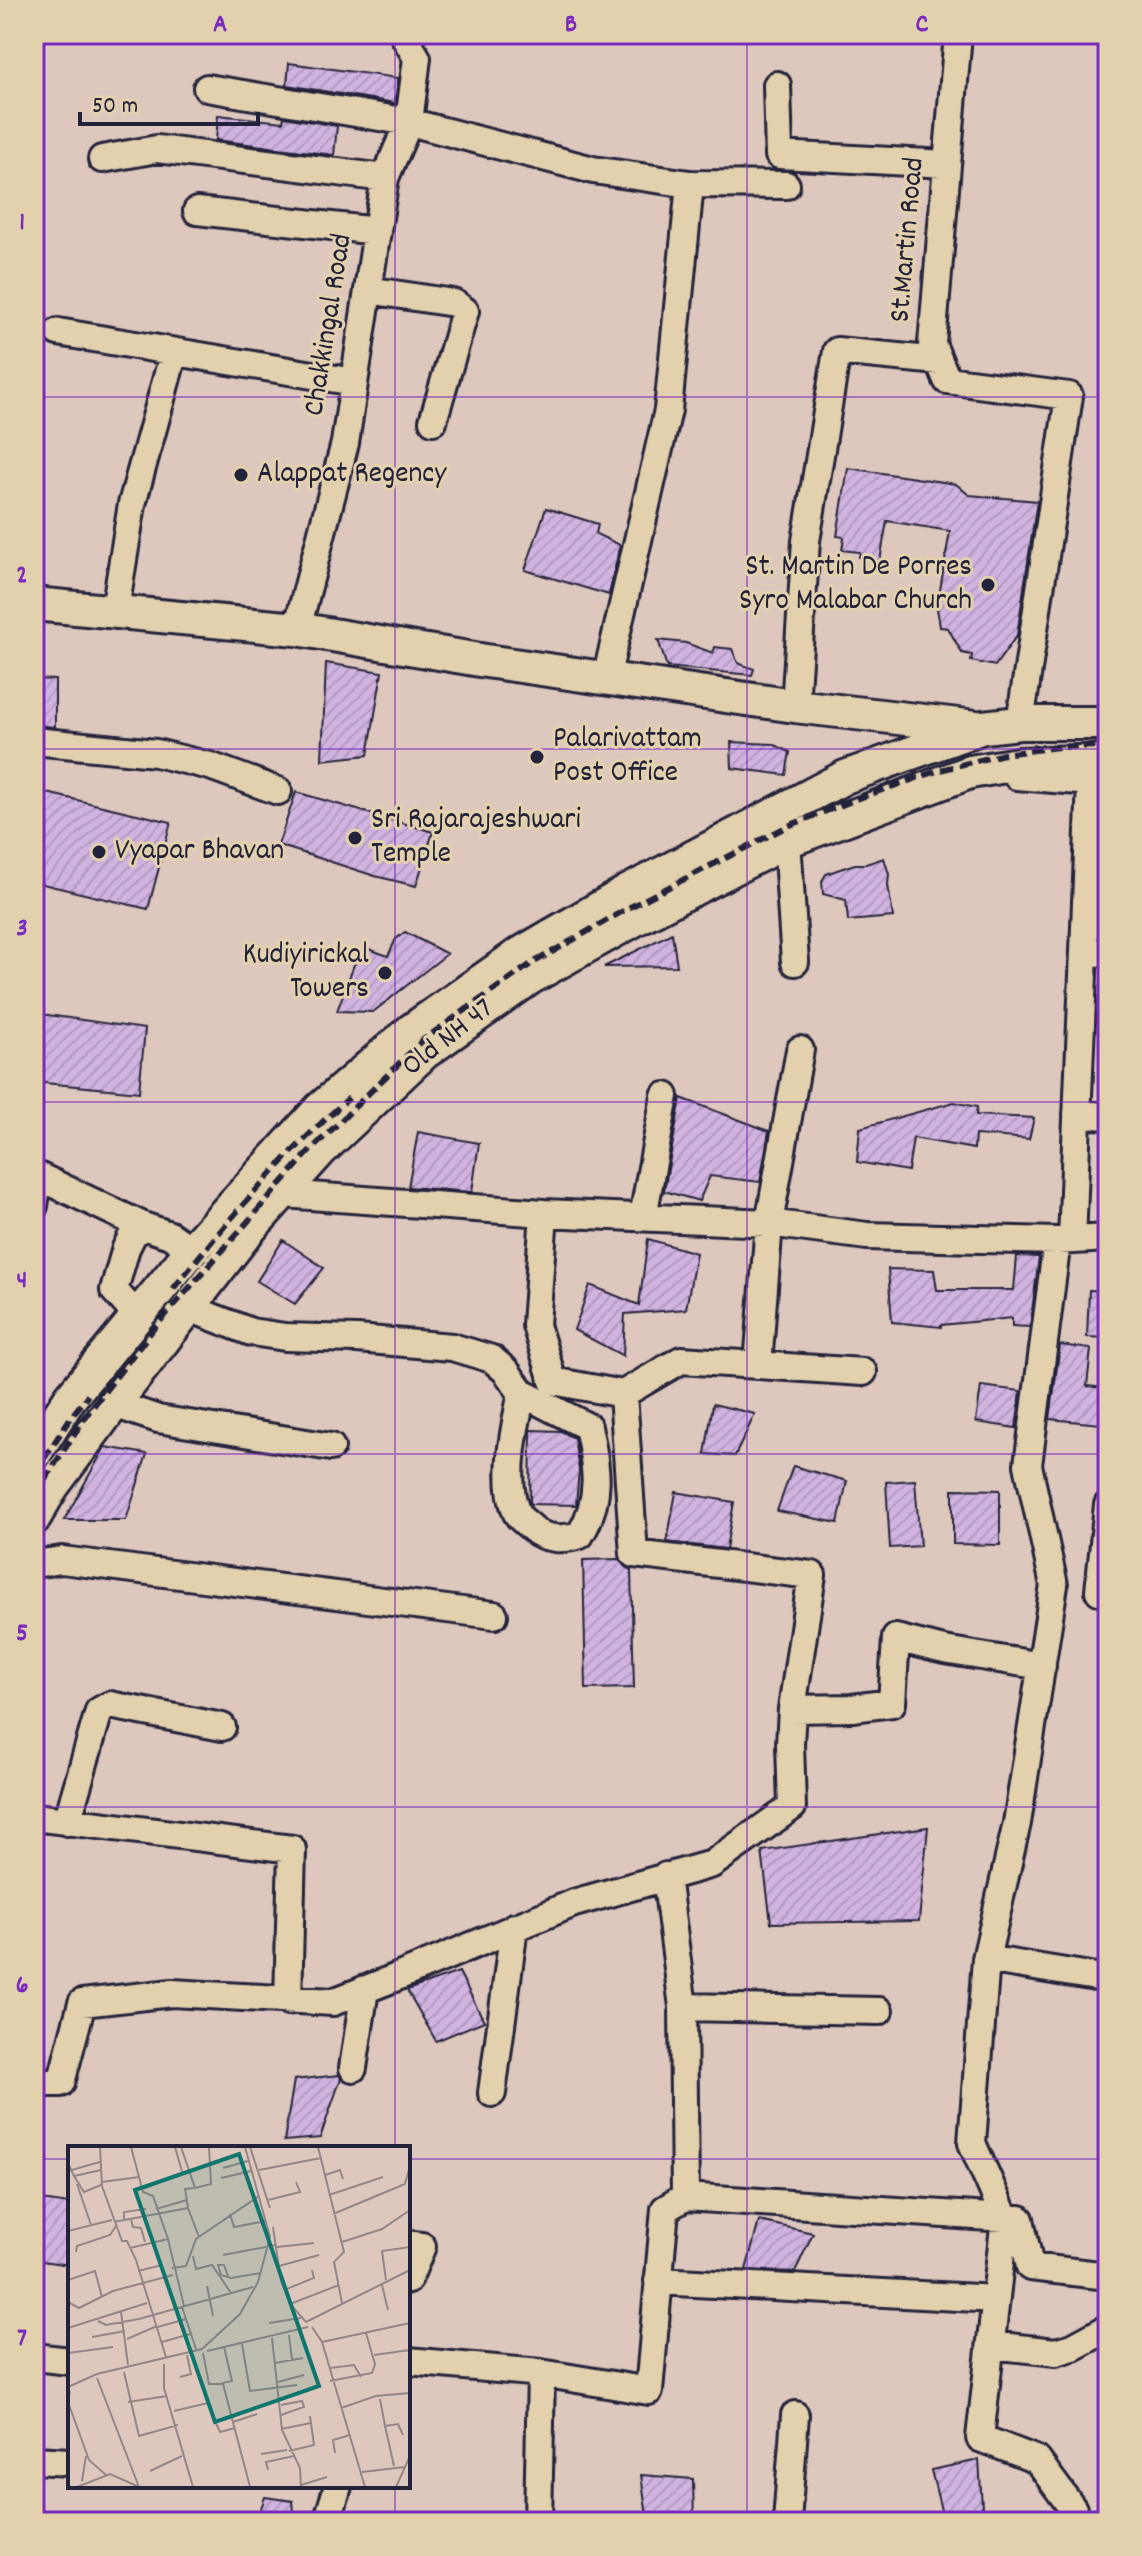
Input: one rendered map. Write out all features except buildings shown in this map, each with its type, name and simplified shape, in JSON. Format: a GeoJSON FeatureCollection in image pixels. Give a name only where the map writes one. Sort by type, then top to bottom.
{"type":"FeatureCollection","features":[{"type":"Feature","properties":{"kind":"main road","name":"Old NH 47"},"geometry":{"type":"LineString","coordinates":[[34,604],[297,629],[606,679],[795,706],[983,727],[1020,723],[1108,723]]}},
{"type":"Feature","properties":{"kind":"main road","name":"Old NH 47"},"geometry":{"type":"LineString","coordinates":[[34,1455],[70,1398],[192,1250],[320,1109],[413,1029],[518,955],[625,893],[845,777],[983,727]]}},
{"type":"Feature","properties":{"kind":"main road","name":"Old NH 47"},"geometry":{"type":"LineString","coordinates":[[34,1518],[52,1487],[248,1231],[321,1150],[424,1053],[530,978],[641,916],[787,841],[970,772],[1018,764],[1108,761]]}},
{"type":"Feature","properties":{"kind":"street","name":"Chakkingal Road"},"geometry":{"type":"LineString","coordinates":[[297,629],[345,443],[385,178],[409,122],[417,58],[403,34]]}},
{"type":"Feature","properties":{"kind":"street","name":"St.Martin Road"},"geometry":{"type":"LineString","coordinates":[[958,34],[932,344],[947,380],[1069,396],[1020,723]]}},
{"type":"Feature","properties":{"kind":"street"},"geometry":{"type":"LineString","coordinates":[[777,85],[779,155],[947,164]]}},
{"type":"Feature","properties":{"kind":"street"},"geometry":{"type":"LineString","coordinates":[[207,88],[409,122],[593,170],[690,184],[786,185]]}},
{"type":"Feature","properties":{"kind":"street"},"geometry":{"type":"LineString","coordinates":[[102,159],[157,149],[385,178]]}},
{"type":"Feature","properties":{"kind":"street"},"geometry":{"type":"LineString","coordinates":[[606,679],[668,410],[690,184]]}},
{"type":"Feature","properties":{"kind":"street"},"geometry":{"type":"LineString","coordinates":[[197,211],[377,231]]}},
{"type":"Feature","properties":{"kind":"street"},"geometry":{"type":"LineString","coordinates":[[368,290],[454,303],[465,311],[433,421]]}},
{"type":"Feature","properties":{"kind":"street"},"geometry":{"type":"LineString","coordinates":[[58,332],[354,382]]}},
{"type":"Feature","properties":{"kind":"street"},"geometry":{"type":"LineString","coordinates":[[795,706],[806,541],[837,351],[939,361]]}},
{"type":"Feature","properties":{"kind":"street"},"geometry":{"type":"LineString","coordinates":[[115,610],[132,504],[174,352]]}},
{"type":"Feature","properties":{"kind":"street"},"geometry":{"type":"LineString","coordinates":[[34,741],[156,753],[210,766],[278,791]]}},
{"type":"Feature","properties":{"kind":"street"},"geometry":{"type":"LineString","coordinates":[[970,772],[1091,782],[1096,952],[1064,1240],[1028,1465],[1054,1585],[1017,1823],[986,1959],[972,2143],[1005,2218],[980,2438],[1037,2460],[1073,2509],[1072,2522]]}},
{"type":"Feature","properties":{"kind":"street"},"geometry":{"type":"LineString","coordinates":[[787,841],[795,962]]}},
{"type":"Feature","properties":{"kind":"street"},"geometry":{"type":"LineString","coordinates":[[758,1365],[769,1223],[800,1050]]}},
{"type":"Feature","properties":{"kind":"street"},"geometry":{"type":"LineString","coordinates":[[643,1217],[665,1096]]}},
{"type":"Feature","properties":{"kind":"street"},"geometry":{"type":"LineString","coordinates":[[1077,1114],[1108,1116]]}},
{"type":"Feature","properties":{"kind":"street"},"geometry":{"type":"LineString","coordinates":[[34,1176],[143,1226],[170,1235],[192,1250]]}},
{"type":"Feature","properties":{"kind":"street"},"geometry":{"type":"LineString","coordinates":[[34,1176],[37,1186],[34,1206]]}},
{"type":"Feature","properties":{"kind":"street"},"geometry":{"type":"LineString","coordinates":[[283,1194],[544,1213],[769,1223],[867,1236],[1108,1238]]}},
{"type":"Feature","properties":{"kind":"street"},"geometry":{"type":"LineString","coordinates":[[544,1213],[536,1325],[553,1381],[623,1394],[681,1360],[863,1372]]}},
{"type":"Feature","properties":{"kind":"street"},"geometry":{"type":"LineString","coordinates":[[137,1316],[114,1290],[126,1248],[133,1234],[143,1226]]}},
{"type":"Feature","properties":{"kind":"street"},"geometry":{"type":"LineString","coordinates":[[189,1308],[251,1332],[285,1337],[452,1347],[492,1359],[506,1371],[522,1393],[588,1427],[595,1457],[596,1491],[592,1515],[580,1535],[567,1539],[540,1535],[516,1513],[511,1463],[522,1393]]}},
{"type":"Feature","properties":{"kind":"street"},"geometry":{"type":"LineString","coordinates":[[34,2083],[61,2083],[82,2003],[172,1993],[333,2002],[574,1903],[712,1864],[792,1807],[792,1709],[812,1575],[634,1554],[623,1394]]}},
{"type":"Feature","properties":{"kind":"street"},"geometry":{"type":"LineString","coordinates":[[114,1404],[158,1419],[331,1447]]}},
{"type":"Feature","properties":{"kind":"street"},"geometry":{"type":"LineString","coordinates":[[1054,1585],[1103,1592],[1108,1505]]}},
{"type":"Feature","properties":{"kind":"street"},"geometry":{"type":"LineString","coordinates":[[34,1564],[62,1560],[494,1615]]}},
{"type":"Feature","properties":{"kind":"street"},"geometry":{"type":"LineString","coordinates":[[792,1709],[852,1708],[892,1703],[896,1638],[944,1650],[1042,1666]]}},
{"type":"Feature","properties":{"kind":"street"},"geometry":{"type":"LineString","coordinates":[[67,1822],[99,1711],[110,1705],[222,1727]]}},
{"type":"Feature","properties":{"kind":"street"},"geometry":{"type":"LineString","coordinates":[[34,1817],[292,1849],[288,2001]]}},
{"type":"Feature","properties":{"kind":"street"},"geometry":{"type":"LineString","coordinates":[[666,1876],[683,2007],[685,2197]]}},
{"type":"Feature","properties":{"kind":"street"},"geometry":{"type":"LineString","coordinates":[[492,2093],[514,1927]]}},
{"type":"Feature","properties":{"kind":"street"},"geometry":{"type":"LineString","coordinates":[[986,1959],[1108,1979]]}},
{"type":"Feature","properties":{"kind":"street"},"geometry":{"type":"LineString","coordinates":[[353,2068],[365,1989]]}},
{"type":"Feature","properties":{"kind":"street"},"geometry":{"type":"LineString","coordinates":[[683,2007],[879,2011]]}},
{"type":"Feature","properties":{"kind":"street"},"geometry":{"type":"LineString","coordinates":[[410,2361],[541,2373],[649,2391],[665,2209],[685,2197],[1020,2219],[1030,2267],[1108,2276]]}},
{"type":"Feature","properties":{"kind":"street"},"geometry":{"type":"LineString","coordinates":[[410,2244],[422,2246],[410,2275]]}},
{"type":"Feature","properties":{"kind":"street"},"geometry":{"type":"LineString","coordinates":[[658,2281],[996,2299]]}},
{"type":"Feature","properties":{"kind":"street"},"geometry":{"type":"LineString","coordinates":[[991,2345],[1056,2352],[1103,2333]]}},
{"type":"Feature","properties":{"kind":"street"},"geometry":{"type":"LineString","coordinates":[[34,2357],[68,2361]]}},
{"type":"Feature","properties":{"kind":"street"},"geometry":{"type":"LineString","coordinates":[[538,2522],[541,2373]]}},
{"type":"Feature","properties":{"kind":"street"},"geometry":{"type":"LineString","coordinates":[[787,2522],[795,2415]]}},
{"type":"Feature","properties":{"kind":"street"},"geometry":{"type":"LineString","coordinates":[[34,2460],[68,2462]]}},
{"type":"Feature","properties":{"kind":"street"},"geometry":{"type":"LineString","coordinates":[[327,2522],[337,2488]]}},
{"type":"Feature","properties":{"kind":"railway"},"geometry":{"type":"LineString","coordinates":[[34,1496],[88,1413],[154,1328],[309,1152],[423,1040],[531,964],[630,907],[788,826],[862,797],[940,770],[1004,754],[1058,747],[1108,746]]}},
{"type":"Feature","properties":{"kind":"railway"},"geometry":{"type":"LineString","coordinates":[[173,1289],[257,1189],[349,1098]]}},
{"type":"Feature","properties":{"kind":"railway"},"geometry":{"type":"LineString","coordinates":[[34,1474],[88,1395]]}},
{"type":"Feature","properties":{"kind":"place","name":"Alappat Regency"},"geometry":{"type":"Point","coordinates":[241,475]}},
{"type":"Feature","properties":{"kind":"place","name":"St. Martin De Porres Syro Malabar Church"},"geometry":{"type":"Point","coordinates":[988,585]}},
{"type":"Feature","properties":{"kind":"place","name":"Palarivattam Post Office"},"geometry":{"type":"Point","coordinates":[537,757]}},
{"type":"Feature","properties":{"kind":"place","name":"Sri Rajarajeshwari Temple"},"geometry":{"type":"Point","coordinates":[355,838]}},
{"type":"Feature","properties":{"kind":"place","name":"Vyapar Bhavan"},"geometry":{"type":"Point","coordinates":[99,852]}},
{"type":"Feature","properties":{"kind":"place","name":"Kudiyirickal Towers"},"geometry":{"type":"Point","coordinates":[385,973]}}]}
